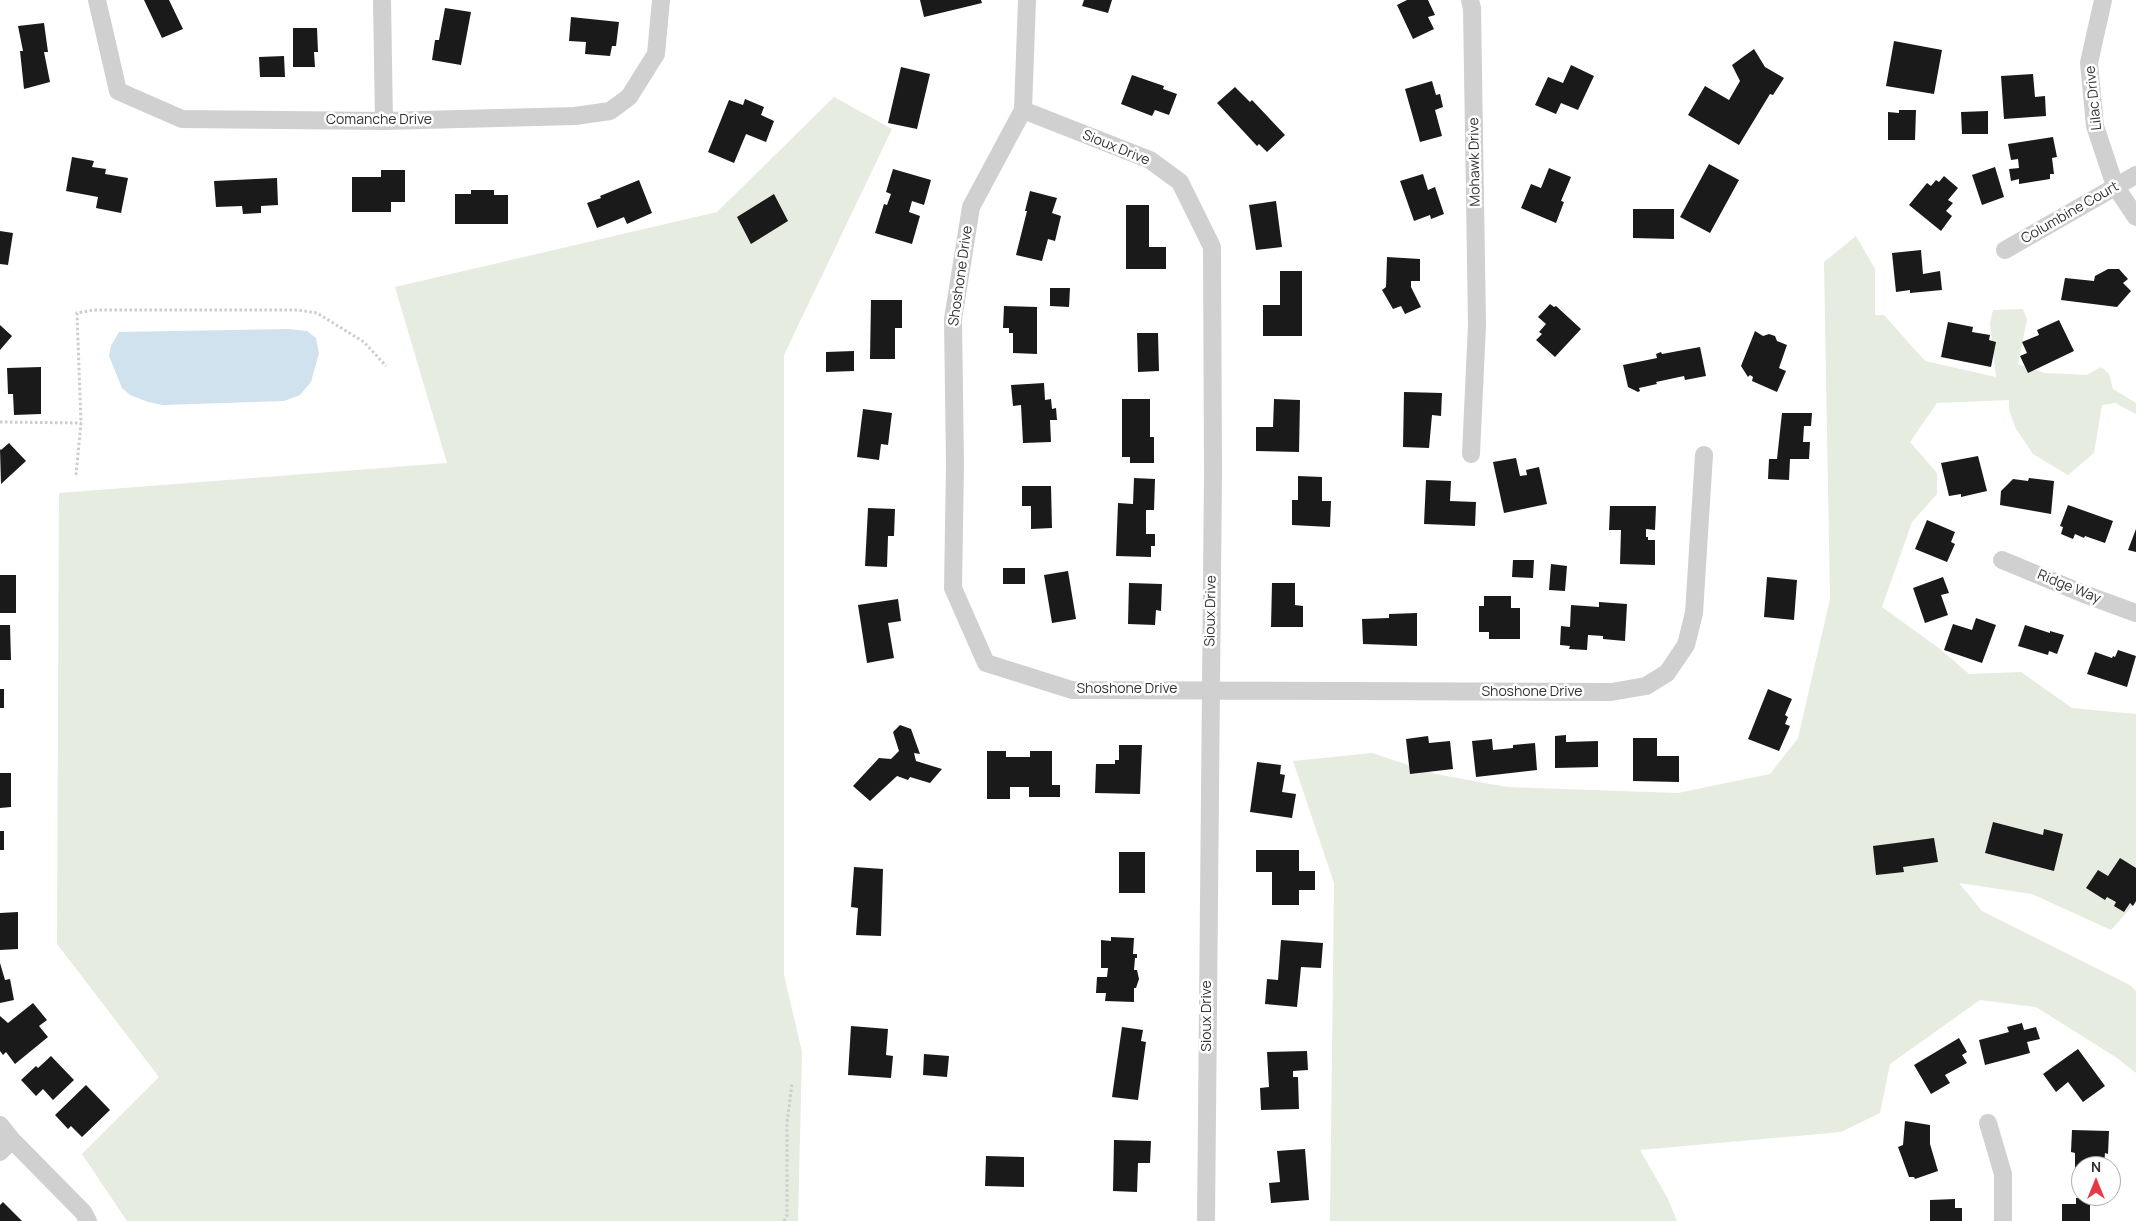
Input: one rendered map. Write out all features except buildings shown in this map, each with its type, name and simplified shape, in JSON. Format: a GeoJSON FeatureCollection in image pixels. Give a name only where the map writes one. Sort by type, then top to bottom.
{"type":"FeatureCollection","features":[{"type":"Feature","properties":{"kind":"street","name":"Comanche Drive"},"geometry":{"type":"LineString","coordinates":[[97,0],[118,90],[182,120],[384,121],[575,116],[610,111],[629,97],[656,54],[661,0]]}},
{"type":"Feature","properties":{"kind":"street"},"geometry":{"type":"LineString","coordinates":[[382,0],[384,121]]}},
{"type":"Feature","properties":{"kind":"street","name":"Shoshone Drive"},"geometry":{"type":"LineString","coordinates":[[1027,0],[1023,110],[971,207],[953,319],[955,465],[953,588],[986,663],[1072,690],[1210,689],[1611,692],[1646,686],[1667,673],[1686,645],[1694,613],[1704,455]]}},
{"type":"Feature","properties":{"kind":"street","name":"Mohawk Drive"},"geometry":{"type":"LineString","coordinates":[[1470,0],[1472,8],[1477,325],[1471,454]]}},
{"type":"Feature","properties":{"kind":"street","name":"Lilac Drive"},"geometry":{"type":"LineString","coordinates":[[2103,0],[2089,63],[2095,126],[2115,186],[2136,217]]}},
{"type":"Feature","properties":{"kind":"street","name":"Sioux Drive"},"geometry":{"type":"LineString","coordinates":[[1023,110],[1150,160],[1180,182],[1212,247],[1213,472],[1206,1221]]}},
{"type":"Feature","properties":{"kind":"street","name":"Columbine Court"},"geometry":{"type":"LineString","coordinates":[[2005,250],[2136,175]]}},
{"type":"Feature","properties":{"kind":"street","name":"Ridge Way"},"geometry":{"type":"LineString","coordinates":[[2002,560],[2136,613]]}},
{"type":"Feature","properties":{"kind":"street"},"geometry":{"type":"LineString","coordinates":[[1988,1123],[2003,1174],[2003,1221]]}},
{"type":"Feature","properties":{"kind":"street"},"geometry":{"type":"LineString","coordinates":[[0,1124],[6,1146],[84,1212],[88,1221]]}},
{"type":"Feature","properties":{"kind":"path"},"geometry":{"type":"LineString","coordinates":[[76,475],[81,423],[77,313],[94,310],[298,310],[318,313],[364,342],[386,366]]}},
{"type":"Feature","properties":{"kind":"path"},"geometry":{"type":"LineString","coordinates":[[0,422],[81,423]]}},
{"type":"Feature","properties":{"kind":"path"},"geometry":{"type":"LineString","coordinates":[[784,1221],[786,1215],[786,1123],[792,1083]]}},
{"type":"Feature","properties":{"kind":"shaded area"},"geometry":{"type":"Polygon","coordinates":[[[834,97],[892,129],[784,355],[784,975],[802,1052],[798,1221],[127,1221],[82,1154],[159,1077],[57,944],[59,493],[447,463],[395,287],[717,212],[834,97]]]}},
{"type":"Feature","properties":{"kind":"shaded area"},"geometry":{"type":"Polygon","coordinates":[[[1856,236],[1875,269],[1875,315],[1884,315],[1925,361],[1996,377],[1990,323],[1993,310],[2023,309],[2027,320],[2018,364],[2045,373],[2087,375],[2101,367],[2109,374],[2113,389],[2136,403],[2136,414],[2115,403],[2102,405],[2094,453],[2068,475],[2033,454],[2016,429],[2009,410],[2009,400],[1937,403],[1910,442],[1937,473],[1937,494],[1912,522],[1882,607],[1940,649],[1969,674],[2021,672],[2072,708],[2136,714],[2136,902],[2111,930],[2032,894],[1959,883],[1982,911],[2130,985],[2136,991],[2136,1073],[2117,1058],[2036,1007],[1980,1000],[1890,1064],[1880,1113],[1841,1132],[1640,1150],[1668,1199],[1677,1221],[1330,1221],[1334,883],[1293,761],[1372,753],[1435,774],[1507,787],[1678,793],[1770,774],[1798,738],[1830,599],[1824,262],[1856,236]]]}},
{"type":"Feature","properties":{"kind":"water"},"geometry":{"type":"Polygon","coordinates":[[[289,329],[307,331],[316,338],[319,353],[311,382],[300,395],[284,401],[163,405],[148,402],[130,395],[122,388],[109,356],[111,346],[119,332],[289,329]]]}}]}
